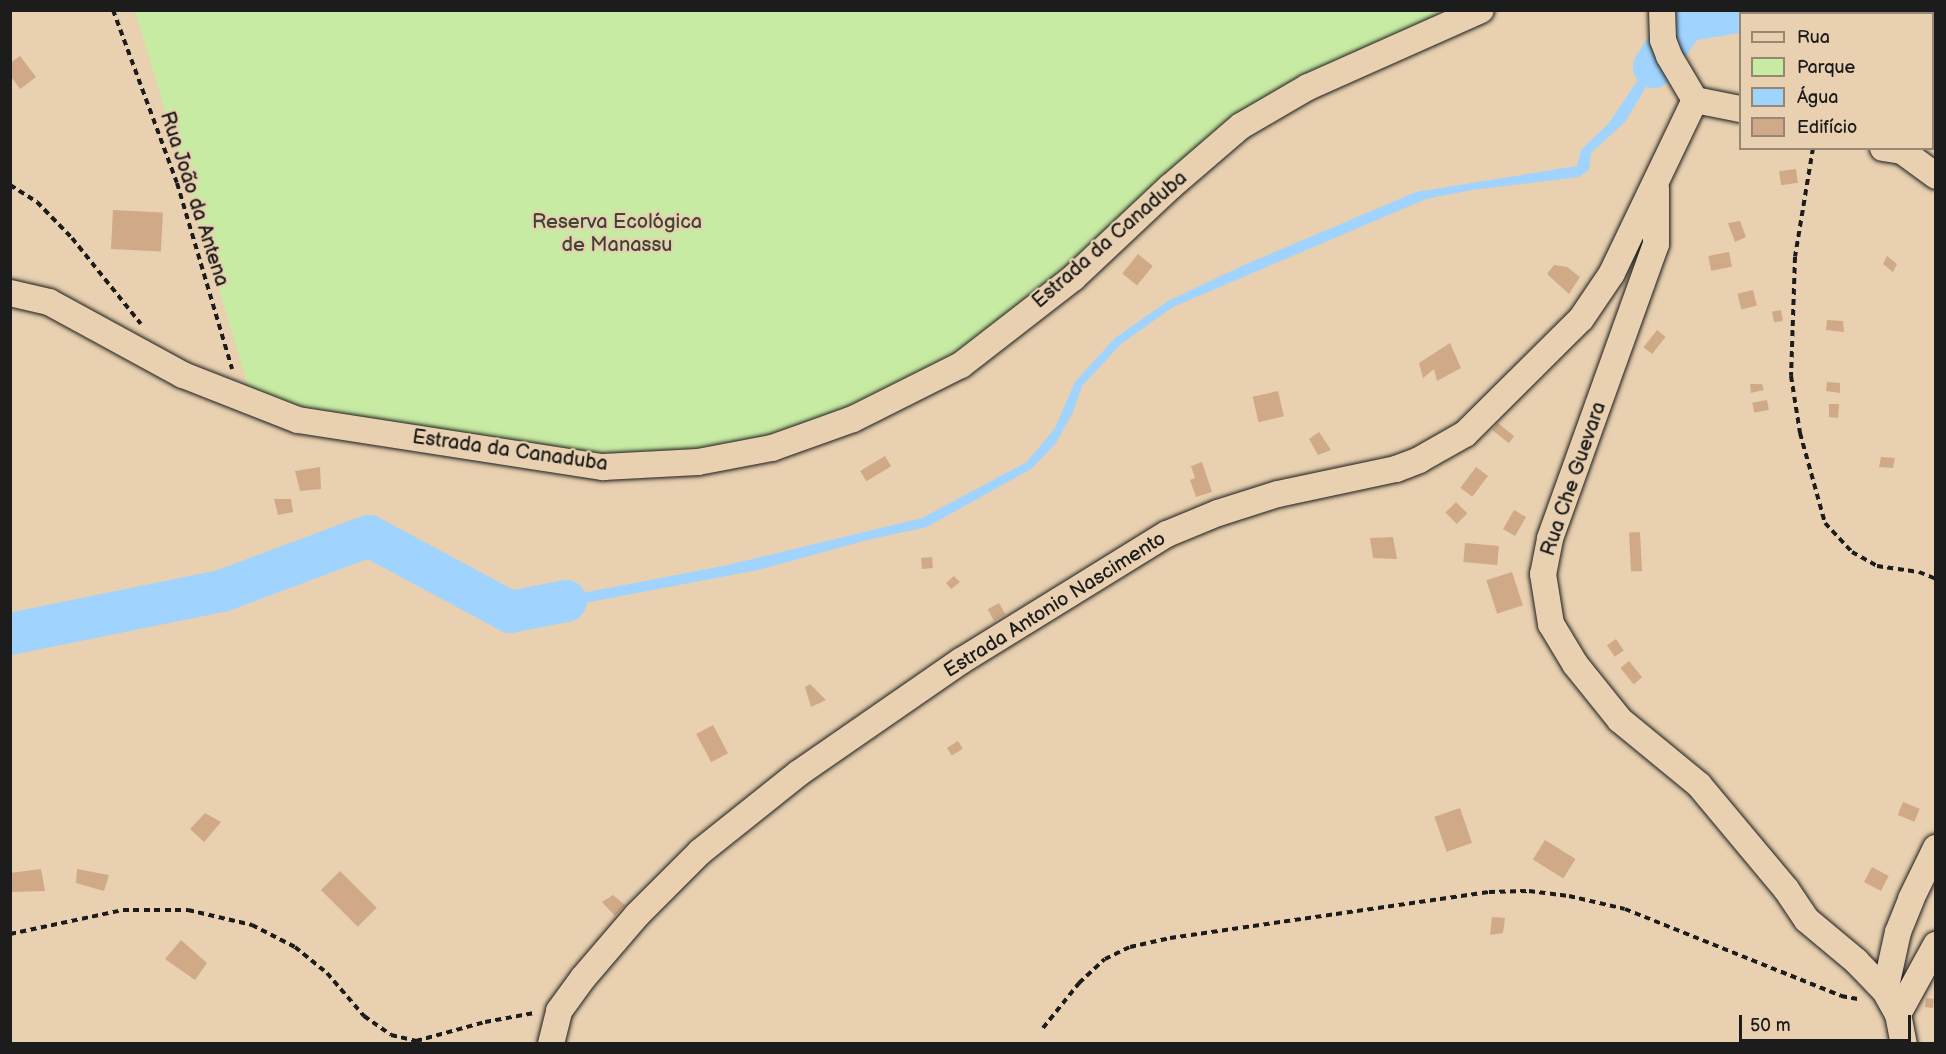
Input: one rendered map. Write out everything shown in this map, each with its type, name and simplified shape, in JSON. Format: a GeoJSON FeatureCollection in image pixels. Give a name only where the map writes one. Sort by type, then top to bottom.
{"type":"FeatureCollection","features":[{"type":"Feature","properties":{"kind":"street","name":"Estrada da Canaduba"},"geometry":{"type":"LineString","coordinates":[[10,293],[49,302],[183,375],[298,420],[603,467],[698,462],[772,448],[853,419],[961,365],[1073,278],[1170,187],[1241,126],[1308,87],[1481,10]]}},
{"type":"Feature","properties":{"kind":"street"},"geometry":{"type":"LineString","coordinates":[[1662,10],[1664,40],[1673,65],[1695,100],[1739,109]]}},
{"type":"Feature","properties":{"kind":"street","name":"Estrada Antonio Nascimento"},"geometry":{"type":"LineString","coordinates":[[551,1044],[559,1011],[637,915],[700,852],[799,773],[961,661],[1167,534],[1278,494],[1396,469],[1419,460],[1465,434],[1581,319],[1612,273],[1695,100]]}},
{"type":"Feature","properties":{"kind":"street"},"geometry":{"type":"LineString","coordinates":[[1892,150],[1902,152],[1935,176]]}},
{"type":"Feature","properties":{"kind":"street","name":"Rua Che Guevara"},"geometry":{"type":"LineString","coordinates":[[1656,182],[1656,244],[1550,539],[1543,574],[1551,624],[1575,664],[1620,720],[1699,785],[1786,889],[1807,920],[1856,961],[1885,991],[1898,1014],[1904,1044]]}},
{"type":"Feature","properties":{"kind":"street"},"geometry":{"type":"LineString","coordinates":[[1885,991],[1898,932],[1935,848]]}},
{"type":"Feature","properties":{"kind":"street"},"geometry":{"type":"LineString","coordinates":[[1898,1014],[1935,945]]}},
{"type":"Feature","properties":{"kind":"path","name":"Rua João da Antena"},"geometry":{"type":"LineString","coordinates":[[113,10],[177,183],[241,399]]}},
{"type":"Feature","properties":{"kind":"path"},"geometry":{"type":"LineString","coordinates":[[1813,150],[1795,257],[1791,376],[1800,433],[1825,523],[1852,552],[1877,566],[1918,572],[1935,579]]}},
{"type":"Feature","properties":{"kind":"path"},"geometry":{"type":"LineString","coordinates":[[10,185],[37,202],[72,238],[146,330]]}},
{"type":"Feature","properties":{"kind":"path"},"geometry":{"type":"LineString","coordinates":[[1043,1028],[1079,983],[1105,959],[1130,947],[1170,938],[1489,892],[1539,892],[1625,909],[1841,996],[1866,999],[1885,991]]}},
{"type":"Feature","properties":{"kind":"path"},"geometry":{"type":"LineString","coordinates":[[10,934],[123,910],[188,910],[252,925],[295,946],[327,973],[364,1016],[391,1035],[416,1042],[485,1022],[559,1011]]}},
{"type":"Feature","properties":{"kind":"green space","name":"Reserva Ecológica de Manassu"},"geometry":{"type":"Polygon","coordinates":[[[135,11],[1466,11],[1313,77],[953,363],[769,442],[604,460],[301,409],[250,392],[135,11]]]}},
{"type":"Feature","properties":{"kind":"water"},"geometry":{"type":"Polygon","coordinates":[[[1700,10],[1790,11],[1739,12],[1739,20],[1701,28],[1700,10]]]}},
{"type":"Feature","properties":{"kind":"water"},"geometry":{"type":"Polygon","coordinates":[[[1688,11],[1684,30],[1661,62],[1625,122],[1591,153],[1589,170],[1579,177],[1472,190],[1426,199],[1173,307],[1121,344],[1082,386],[1073,412],[1056,443],[1031,469],[927,527],[867,540],[758,570],[506,618],[510,607],[728,565],[922,518],[1027,462],[1055,428],[1075,382],[1115,338],[1168,301],[1244,265],[1416,192],[1577,166],[1581,150],[1609,123],[1673,28],[1688,11]]]}},
{"type":"Feature","properties":{"kind":"building"},"geometry":{"type":"Polygon","coordinates":[[[20,56],[36,77],[20,89],[10,75],[10,63],[20,56]]]}},
{"type":"Feature","properties":{"kind":"building"},"geometry":{"type":"Polygon","coordinates":[[[1796,169],[1798,183],[1781,185],[1779,171],[1796,169]]]}},
{"type":"Feature","properties":{"kind":"building"},"geometry":{"type":"Polygon","coordinates":[[[113,210],[163,213],[161,252],[111,249],[113,210]]]}},
{"type":"Feature","properties":{"kind":"building"},"geometry":{"type":"Polygon","coordinates":[[[1740,221],[1746,237],[1735,242],[1728,223],[1740,221]]]}},
{"type":"Feature","properties":{"kind":"building"},"geometry":{"type":"Polygon","coordinates":[[[1729,252],[1732,267],[1711,271],[1708,256],[1729,252]]]}},
{"type":"Feature","properties":{"kind":"building"},"geometry":{"type":"Polygon","coordinates":[[[1138,254],[1153,266],[1137,285],[1122,273],[1138,254]]]}},
{"type":"Feature","properties":{"kind":"building"},"geometry":{"type":"Polygon","coordinates":[[[1887,256],[1897,264],[1893,272],[1883,264],[1887,256]]]}},
{"type":"Feature","properties":{"kind":"building"},"geometry":{"type":"Polygon","coordinates":[[[1554,265],[1567,267],[1580,277],[1569,294],[1547,274],[1554,265]]]}},
{"type":"Feature","properties":{"kind":"building"},"geometry":{"type":"Polygon","coordinates":[[[1753,290],[1757,306],[1741,309],[1737,294],[1753,290]]]}},
{"type":"Feature","properties":{"kind":"building"},"geometry":{"type":"Polygon","coordinates":[[[1781,310],[1783,321],[1774,322],[1772,312],[1781,310]]]}},
{"type":"Feature","properties":{"kind":"building"},"geometry":{"type":"Polygon","coordinates":[[[1827,320],[1843,321],[1844,332],[1826,330],[1827,320]]]}},
{"type":"Feature","properties":{"kind":"building"},"geometry":{"type":"Polygon","coordinates":[[[1657,330],[1666,337],[1652,354],[1643,347],[1657,330]]]}},
{"type":"Feature","properties":{"kind":"building"},"geometry":{"type":"Polygon","coordinates":[[[1450,343],[1461,368],[1437,381],[1434,369],[1423,378],[1419,363],[1450,343]]]}},
{"type":"Feature","properties":{"kind":"building"},"geometry":{"type":"Polygon","coordinates":[[[1827,382],[1840,383],[1840,393],[1826,391],[1827,382]]]}},
{"type":"Feature","properties":{"kind":"building"},"geometry":{"type":"Polygon","coordinates":[[[1750,384],[1762,384],[1764,390],[1751,393],[1750,384]]]}},
{"type":"Feature","properties":{"kind":"building"},"geometry":{"type":"Polygon","coordinates":[[[1278,391],[1284,416],[1259,422],[1253,397],[1278,391]]]}},
{"type":"Feature","properties":{"kind":"building"},"geometry":{"type":"Polygon","coordinates":[[[1767,400],[1769,410],[1754,413],[1752,403],[1767,400]]]}},
{"type":"Feature","properties":{"kind":"building"},"geometry":{"type":"Polygon","coordinates":[[[1829,404],[1839,404],[1838,418],[1829,417],[1829,404]]]}},
{"type":"Feature","properties":{"kind":"building"},"geometry":{"type":"Polygon","coordinates":[[[1498,423],[1514,436],[1509,443],[1492,430],[1498,423]]]}},
{"type":"Feature","properties":{"kind":"building"},"geometry":{"type":"Polygon","coordinates":[[[1319,432],[1331,450],[1318,455],[1309,439],[1319,432]]]}},
{"type":"Feature","properties":{"kind":"building"},"geometry":{"type":"Polygon","coordinates":[[[885,456],[891,466],[866,481],[860,471],[885,456]]]}},
{"type":"Feature","properties":{"kind":"building"},"geometry":{"type":"Polygon","coordinates":[[[1881,457],[1895,458],[1893,468],[1879,467],[1881,457]]]}},
{"type":"Feature","properties":{"kind":"building"},"geometry":{"type":"Polygon","coordinates":[[[1202,462],[1212,492],[1196,497],[1190,480],[1195,478],[1191,466],[1202,462]]]}},
{"type":"Feature","properties":{"kind":"building"},"geometry":{"type":"Polygon","coordinates":[[[320,467],[321,489],[300,491],[295,471],[320,467]]]}},
{"type":"Feature","properties":{"kind":"building"},"geometry":{"type":"Polygon","coordinates":[[[1476,467],[1488,476],[1472,497],[1460,488],[1476,467]]]}},
{"type":"Feature","properties":{"kind":"building"},"geometry":{"type":"Polygon","coordinates":[[[274,499],[291,499],[293,512],[278,515],[274,499]]]}},
{"type":"Feature","properties":{"kind":"building"},"geometry":{"type":"Polygon","coordinates":[[[1456,502],[1467,513],[1457,524],[1445,513],[1456,502]]]}},
{"type":"Feature","properties":{"kind":"building"},"geometry":{"type":"Polygon","coordinates":[[[1514,510],[1526,517],[1515,536],[1503,529],[1514,510]]]}},
{"type":"Feature","properties":{"kind":"building"},"geometry":{"type":"Polygon","coordinates":[[[1640,532],[1642,571],[1631,572],[1629,533],[1640,532]]]}},
{"type":"Feature","properties":{"kind":"building"},"geometry":{"type":"Polygon","coordinates":[[[1393,537],[1397,559],[1373,558],[1370,538],[1393,537]]]}},
{"type":"Feature","properties":{"kind":"building"},"geometry":{"type":"Polygon","coordinates":[[[1465,543],[1499,546],[1497,565],[1463,562],[1465,543]]]}},
{"type":"Feature","properties":{"kind":"building"},"geometry":{"type":"Polygon","coordinates":[[[932,557],[933,568],[922,569],[921,558],[932,557]]]}},
{"type":"Feature","properties":{"kind":"building"},"geometry":{"type":"Polygon","coordinates":[[[1512,572],[1523,605],[1497,614],[1486,580],[1512,572]]]}},
{"type":"Feature","properties":{"kind":"building"},"geometry":{"type":"Polygon","coordinates":[[[954,576],[960,582],[951,589],[946,583],[954,576]]]}},
{"type":"Feature","properties":{"kind":"building"},"geometry":{"type":"Polygon","coordinates":[[[999,603],[1005,614],[994,621],[988,609],[999,603]]]}},
{"type":"Feature","properties":{"kind":"building"},"geometry":{"type":"Polygon","coordinates":[[[1616,639],[1624,651],[1615,657],[1607,645],[1616,639]]]}},
{"type":"Feature","properties":{"kind":"building"},"geometry":{"type":"Polygon","coordinates":[[[1629,661],[1642,677],[1634,684],[1620,668],[1629,661]]]}},
{"type":"Feature","properties":{"kind":"building"},"geometry":{"type":"Polygon","coordinates":[[[810,684],[826,700],[811,707],[805,687],[810,684]]]}},
{"type":"Feature","properties":{"kind":"building"},"geometry":{"type":"Polygon","coordinates":[[[713,725],[728,753],[711,762],[696,734],[713,725]]]}},
{"type":"Feature","properties":{"kind":"building"},"geometry":{"type":"Polygon","coordinates":[[[958,741],[963,749],[952,756],[947,748],[958,741]]]}},
{"type":"Feature","properties":{"kind":"building"},"geometry":{"type":"Polygon","coordinates":[[[1903,802],[1920,809],[1914,822],[1898,815],[1903,802]]]}},
{"type":"Feature","properties":{"kind":"building"},"geometry":{"type":"Polygon","coordinates":[[[1460,808],[1472,843],[1447,852],[1434,817],[1460,808]]]}},
{"type":"Feature","properties":{"kind":"building"},"geometry":{"type":"Polygon","coordinates":[[[205,813],[221,822],[204,842],[190,829],[205,813]]]}},
{"type":"Feature","properties":{"kind":"building"},"geometry":{"type":"Polygon","coordinates":[[[1545,840],[1576,859],[1563,879],[1533,860],[1545,840]]]}},
{"type":"Feature","properties":{"kind":"building"},"geometry":{"type":"Polygon","coordinates":[[[1872,867],[1889,876],[1881,891],[1864,882],[1872,867]]]}},
{"type":"Feature","properties":{"kind":"building"},"geometry":{"type":"Polygon","coordinates":[[[41,869],[45,891],[10,892],[10,873],[41,869]]]}},
{"type":"Feature","properties":{"kind":"building"},"geometry":{"type":"Polygon","coordinates":[[[77,869],[109,875],[104,891],[76,883],[77,869]]]}},
{"type":"Feature","properties":{"kind":"building"},"geometry":{"type":"Polygon","coordinates":[[[340,871],[377,908],[358,927],[321,890],[340,871]]]}},
{"type":"Feature","properties":{"kind":"building"},"geometry":{"type":"Polygon","coordinates":[[[613,895],[625,905],[615,916],[602,902],[613,895]]]}},
{"type":"Feature","properties":{"kind":"building"},"geometry":{"type":"Polygon","coordinates":[[[1492,917],[1505,918],[1503,933],[1490,935],[1492,917]]]}},
{"type":"Feature","properties":{"kind":"building"},"geometry":{"type":"Polygon","coordinates":[[[181,940],[207,963],[195,980],[165,959],[181,940]]]}},
{"type":"Feature","properties":{"kind":"building"},"geometry":{"type":"Polygon","coordinates":[[[1926,998],[1934,999],[1933,1008],[1925,1007],[1926,998]]]}},
{"type":"Feature","properties":{"kind":"waterway"},"geometry":{"type":"LineString","coordinates":[[1654,67],[1684,21],[1749,10]]}},
{"type":"Feature","properties":{"kind":"waterway"},"geometry":{"type":"LineString","coordinates":[[10,634],[222,591],[369,536],[510,612],[566,601]]}}]}
